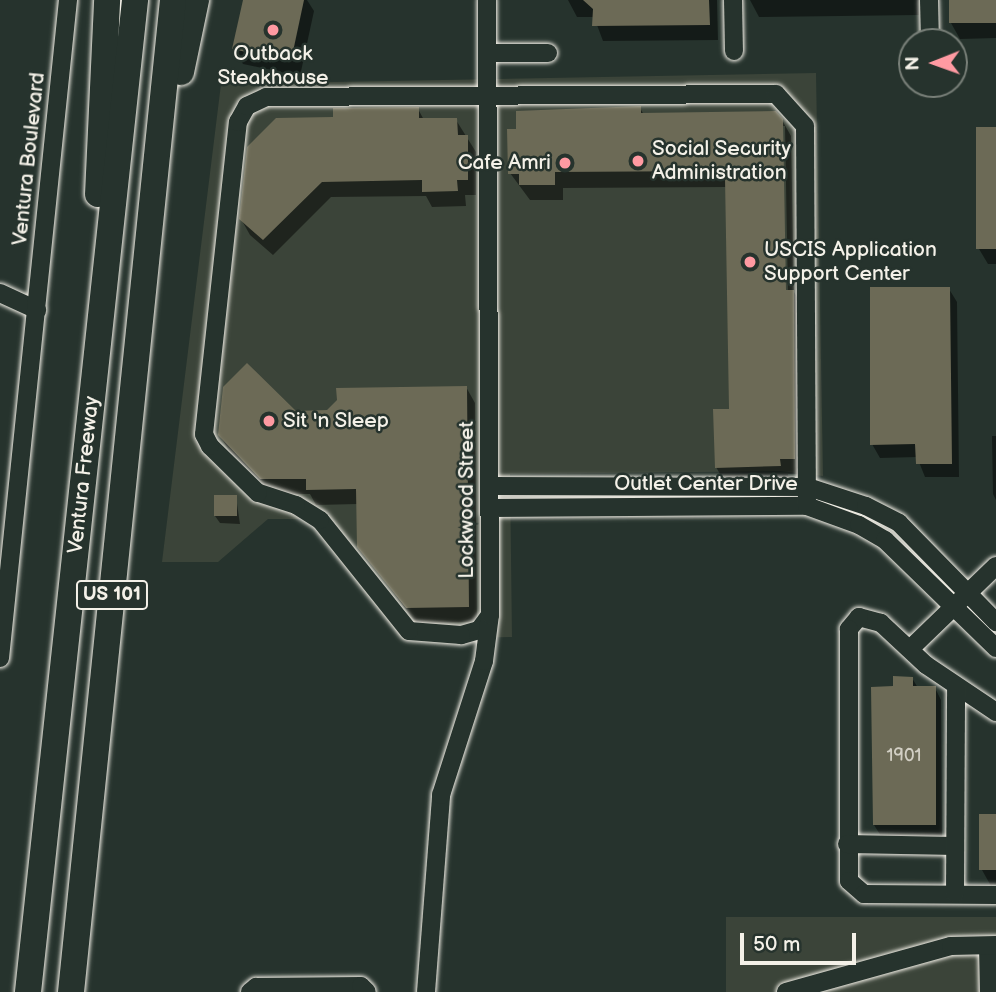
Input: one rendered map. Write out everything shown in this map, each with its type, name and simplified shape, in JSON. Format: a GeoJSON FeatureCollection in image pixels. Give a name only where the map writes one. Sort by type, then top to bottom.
{"type":"FeatureCollection","features":[{"type":"Feature","properties":{"kind":"highway"},"geometry":{"type":"LineString","coordinates":[[86,452],[107,0]]}},
{"type":"Feature","properties":{"kind":"highway"},"geometry":{"type":"LineString","coordinates":[[97,200],[118,0]]}},
{"type":"Feature","properties":{"kind":"highway","name":"Ventura Freeway"},"geometry":{"type":"LineString","coordinates":[[28,992],[135,0]]}},
{"type":"Feature","properties":{"kind":"highway","name":"Ventura Freeway"},"geometry":{"type":"LineString","coordinates":[[71,992],[173,0]]}},
{"type":"Feature","properties":{"kind":"highway"},"geometry":{"type":"LineString","coordinates":[[153,197],[196,0]]}},
{"type":"Feature","properties":{"kind":"street","name":"Ventura Boulevard"},"geometry":{"type":"LineString","coordinates":[[0,657],[68,0]]}},
{"type":"Feature","properties":{"kind":"street","name":"Lockwood Street"},"geometry":{"type":"LineString","coordinates":[[426,992],[441,795],[484,661],[490,615],[487,0]]}},
{"type":"Feature","properties":{"kind":"street"},"geometry":{"type":"LineString","coordinates":[[733,0],[734,51]]}},
{"type":"Feature","properties":{"kind":"street"},"geometry":{"type":"LineString","coordinates":[[929,0],[929,28]]}},
{"type":"Feature","properties":{"kind":"street"},"geometry":{"type":"LineString","coordinates":[[487,53],[548,52]]}},
{"type":"Feature","properties":{"kind":"street"},"geometry":{"type":"LineString","coordinates":[[490,615],[479,630],[461,635],[409,631],[320,520],[296,505],[258,493],[219,456],[204,434],[238,122],[247,106],[266,97],[487,93],[776,94],[805,126],[807,506]]}},
{"type":"Feature","properties":{"kind":"street"},"geometry":{"type":"LineString","coordinates":[[0,293],[37,310]]}},
{"type":"Feature","properties":{"kind":"street","name":"Outlet Center Drive"},"geometry":{"type":"LineString","coordinates":[[491,486],[808,487],[866,506],[899,523],[996,622]]}},
{"type":"Feature","properties":{"kind":"street"},"geometry":{"type":"LineString","coordinates":[[0,489],[16,499]]}},
{"type":"Feature","properties":{"kind":"street","name":"Outlet Center Drive"},"geometry":{"type":"LineString","coordinates":[[491,508],[807,506],[859,525],[885,541],[996,648]]}},
{"type":"Feature","properties":{"kind":"street"},"geometry":{"type":"LineString","coordinates":[[911,648],[970,595],[996,566]]}},
{"type":"Feature","properties":{"kind":"street"},"geometry":{"type":"LineString","coordinates":[[996,712],[956,686],[881,623],[859,617],[849,629],[849,881],[864,894],[996,895]]}},
{"type":"Feature","properties":{"kind":"street"},"geometry":{"type":"LineString","coordinates":[[955,894],[956,686]]}},
{"type":"Feature","properties":{"kind":"street"},"geometry":{"type":"LineString","coordinates":[[848,844],[955,846]]}},
{"type":"Feature","properties":{"kind":"street"},"geometry":{"type":"LineString","coordinates":[[786,992],[951,946],[992,946],[989,992]]}},
{"type":"Feature","properties":{"kind":"street"},"geometry":{"type":"LineString","coordinates":[[250,992],[256,987],[361,986],[367,992]]}},
{"type":"Feature","properties":{"kind":"shaded area"},"geometry":{"type":"Polygon","coordinates":[[[816,73],[823,476],[780,471],[510,474],[512,637],[403,640],[307,519],[268,519],[218,562],[162,562],[221,84],[816,73]]]}},
{"type":"Feature","properties":{"kind":"shaded area"},"geometry":{"type":"Polygon","coordinates":[[[726,917],[996,917],[996,992],[726,992],[726,917]]]}},
{"type":"Feature","properties":{"kind":"building"},"geometry":{"type":"Polygon","coordinates":[[[243,0],[304,0],[291,61],[232,49],[243,0]]]}},
{"type":"Feature","properties":{"kind":"building"},"geometry":{"type":"Polygon","coordinates":[[[583,0],[709,0],[710,25],[592,26],[593,9],[583,0]]]}},
{"type":"Feature","properties":{"kind":"building"},"geometry":{"type":"Polygon","coordinates":[[[949,0],[996,0],[996,23],[949,23],[949,0]]]}},
{"type":"Feature","properties":{"kind":"building"},"geometry":{"type":"Polygon","coordinates":[[[641,106],[641,113],[776,111],[783,119],[786,290],[794,290],[795,459],[780,459],[781,466],[715,468],[713,409],[729,409],[725,178],[719,171],[555,172],[555,185],[519,185],[519,174],[508,174],[507,129],[516,129],[516,111],[641,106]]]}},
{"type":"Feature","properties":{"kind":"building"},"geometry":{"type":"Polygon","coordinates":[[[419,107],[419,118],[457,118],[458,135],[468,135],[468,180],[457,180],[458,191],[422,192],[422,180],[322,182],[263,240],[239,219],[247,147],[276,118],[333,117],[333,108],[419,107]]]}},
{"type":"Feature","properties":{"kind":"building"},"geometry":{"type":"Polygon","coordinates":[[[976,127],[996,127],[996,249],[976,249],[976,127]]]}},
{"type":"Feature","properties":{"kind":"building"},"geometry":{"type":"Polygon","coordinates":[[[870,287],[950,287],[952,464],[916,464],[915,444],[870,445],[870,287]]]}},
{"type":"Feature","properties":{"kind":"building"},"geometry":{"type":"Polygon","coordinates":[[[247,363],[296,411],[327,410],[337,400],[336,388],[467,386],[469,607],[406,608],[357,547],[356,489],[306,490],[306,479],[260,479],[218,435],[223,387],[247,363]]]}},
{"type":"Feature","properties":{"kind":"building"},"geometry":{"type":"Polygon","coordinates":[[[214,495],[237,495],[237,516],[214,516],[214,495]]]}},
{"type":"Feature","properties":{"kind":"building"},"geometry":{"type":"Polygon","coordinates":[[[893,676],[913,677],[913,686],[936,686],[936,825],[873,825],[871,687],[893,686],[893,676]]]}},
{"type":"Feature","properties":{"kind":"building"},"geometry":{"type":"Polygon","coordinates":[[[979,814],[996,814],[996,870],[979,870],[979,814]]]}},
{"type":"Feature","properties":{"kind":"place","name":"Outback Steakhouse"},"geometry":{"type":"Point","coordinates":[273,30]}},
{"type":"Feature","properties":{"kind":"place","name":"Social Security Administration"},"geometry":{"type":"Point","coordinates":[638,161]}},
{"type":"Feature","properties":{"kind":"place","name":"Cafe Amri"},"geometry":{"type":"Point","coordinates":[565,163]}},
{"type":"Feature","properties":{"kind":"place","name":"USCIS Application Support Center"},"geometry":{"type":"Point","coordinates":[750,262]}},
{"type":"Feature","properties":{"kind":"place","name":"Sit 'n Sleep"},"geometry":{"type":"Point","coordinates":[269,421]}}]}
